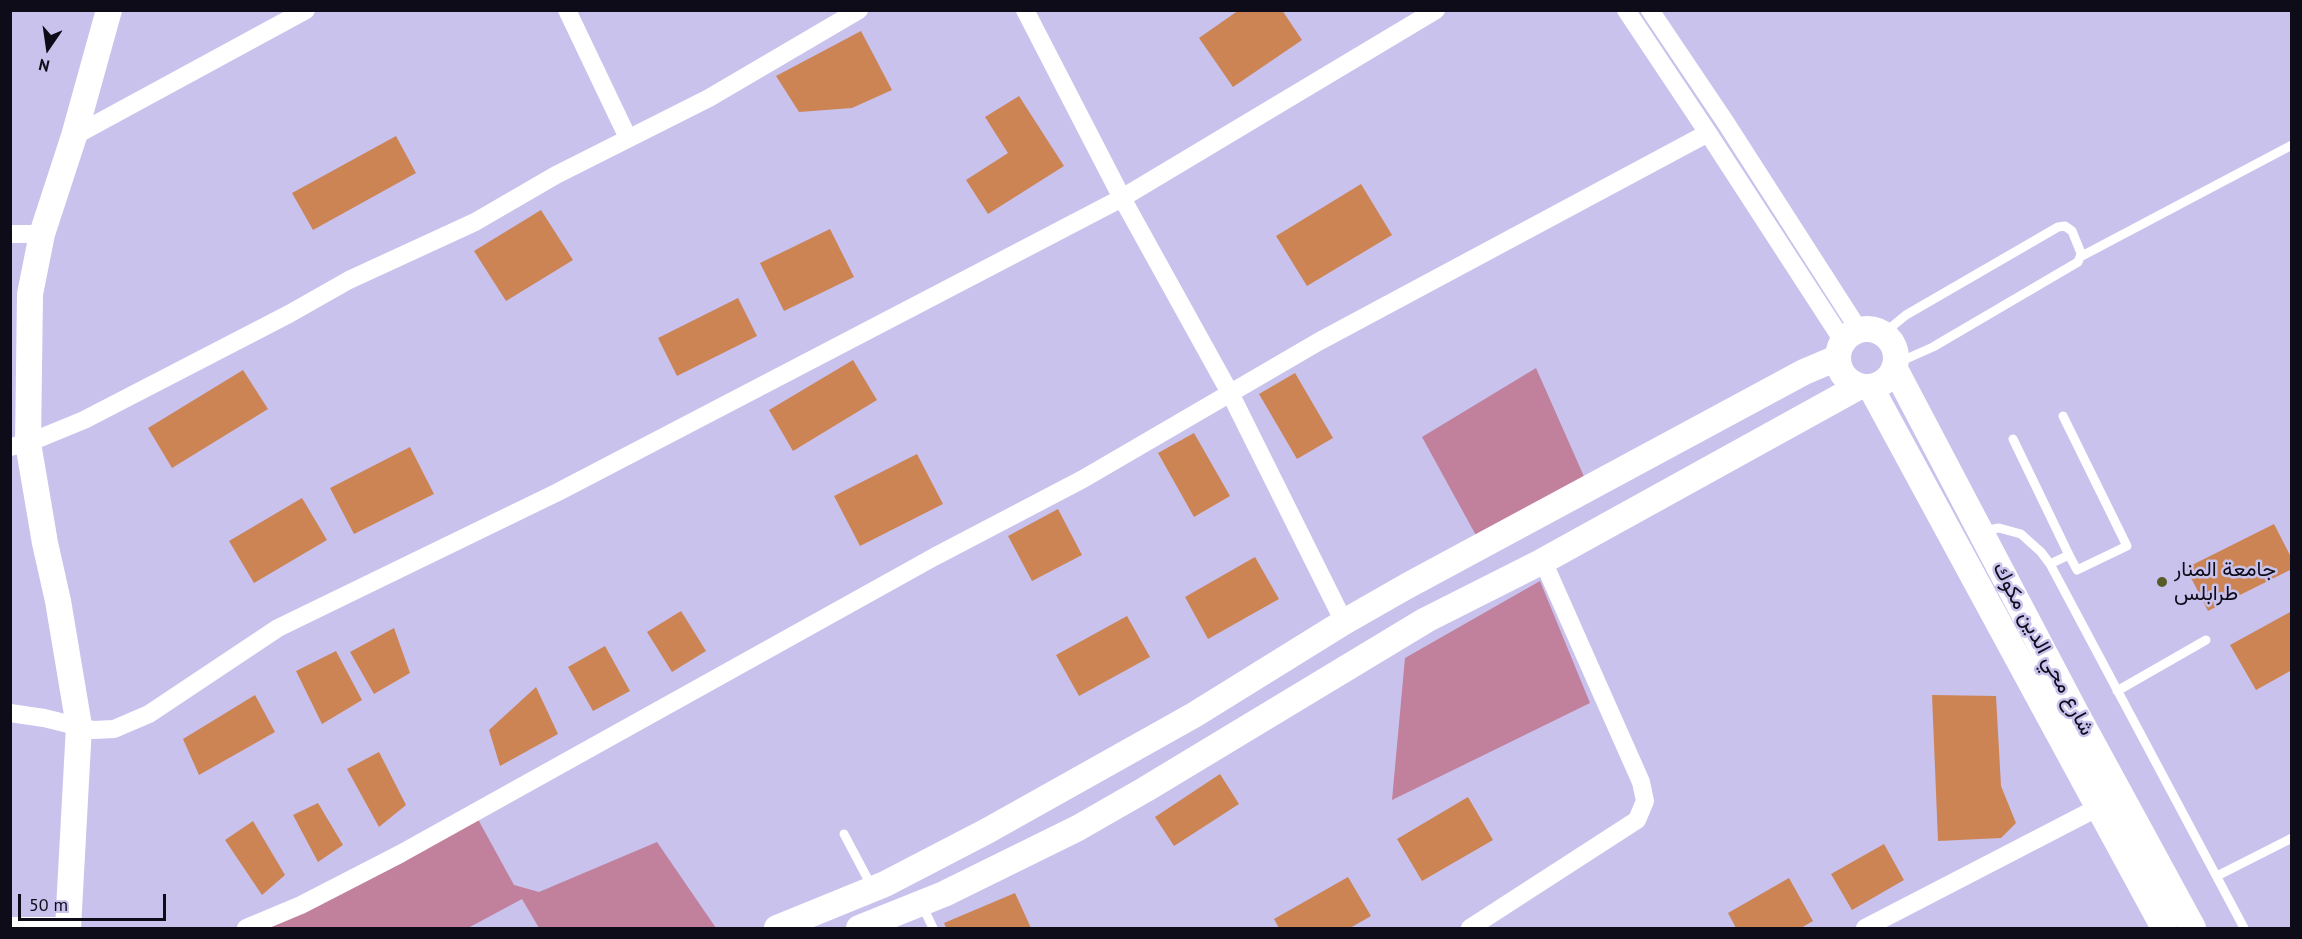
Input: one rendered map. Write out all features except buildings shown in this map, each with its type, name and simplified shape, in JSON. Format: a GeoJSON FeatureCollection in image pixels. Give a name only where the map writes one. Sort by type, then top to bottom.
{"type":"FeatureCollection","features":[{"type":"Feature","properties":{"kind":"street"},"geometry":{"type":"LineString","coordinates":[[10,926],[68,927],[78,726],[58,601],[19,445],[30,294],[42,234],[74,136],[109,10]]}},
{"type":"Feature","properties":{"kind":"street"},"geometry":{"type":"LineString","coordinates":[[74,136],[306,10]]}},
{"type":"Feature","properties":{"kind":"street"},"geometry":{"type":"LineString","coordinates":[[567,10],[628,138]]}},
{"type":"Feature","properties":{"kind":"street"},"geometry":{"type":"LineString","coordinates":[[19,445],[84,420],[289,314],[349,280],[475,222],[556,175],[710,98],[859,10]]}},
{"type":"Feature","properties":{"kind":"street"},"geometry":{"type":"LineString","coordinates":[[1025,10],[1122,198],[1230,393],[1344,622]]}},
{"type":"Feature","properties":{"kind":"street"},"geometry":{"type":"LineString","coordinates":[[10,713],[93,730],[114,729],[149,714],[278,628],[558,492],[1122,198],[1436,10]]}},
{"type":"Feature","properties":{"kind":"street"},"geometry":{"type":"LineString","coordinates":[[1626,10],[1846,343]]}},
{"type":"Feature","properties":{"kind":"street"},"geometry":{"type":"LineString","coordinates":[[1642,35],[1655,17],[1778,202],[1846,343],[1843,376],[1864,387]]}},
{"type":"Feature","properties":{"kind":"street"},"geometry":{"type":"LineString","coordinates":[[246,928],[301,905],[419,844],[934,557],[1083,479],[1318,342],[1708,133]]}},
{"type":"Feature","properties":{"kind":"street"},"geometry":{"type":"LineString","coordinates":[[10,234],[42,234]]}},
{"type":"Feature","properties":{"kind":"street"},"geometry":{"type":"LineString","coordinates":[[777,928],[873,889],[1062,791],[1194,715],[1344,622],[1407,586],[1804,372],[1846,343],[1876,330],[1884,333],[1892,341],[1896,352],[1896,366],[1886,381],[1864,387],[1543,561],[1426,620],[1107,811],[986,874],[859,928]]}},
{"type":"Feature","properties":{"kind":"street","name":"شارع محي الدين مكوك"},"geometry":{"type":"LineString","coordinates":[[1896,366],[1980,532],[2193,928]]}},
{"type":"Feature","properties":{"kind":"street","name":"شارع محي الدين مكوك"},"geometry":{"type":"LineString","coordinates":[[1864,387],[2164,928]]}},
{"type":"Feature","properties":{"kind":"street"},"geometry":{"type":"LineString","coordinates":[[1470,928],[1637,820],[1645,801],[1641,782],[1543,561]]}},
{"type":"Feature","properties":{"kind":"street"},"geometry":{"type":"LineString","coordinates":[[1407,586],[1426,620]]}},
{"type":"Feature","properties":{"kind":"street"},"geometry":{"type":"LineString","coordinates":[[2052,726],[2076,713]]}},
{"type":"Feature","properties":{"kind":"street"},"geometry":{"type":"LineString","coordinates":[[1865,928],[2097,808]]}},
{"type":"Feature","properties":{"kind":"lane"},"geometry":{"type":"LineString","coordinates":[[1896,366],[1933,347],[2078,261],[2080,257],[2292,145]]}},
{"type":"Feature","properties":{"kind":"lane"},"geometry":{"type":"LineString","coordinates":[[1884,333],[1906,315],[2058,227],[2064,226],[2072,231],[2080,257]]}},
{"type":"Feature","properties":{"kind":"lane"},"geometry":{"type":"LineString","coordinates":[[2013,439],[2077,570],[2127,546],[2063,416]]}},
{"type":"Feature","properties":{"kind":"lane"},"geometry":{"type":"LineString","coordinates":[[1980,532],[1999,528],[2013,530],[2041,552],[2050,564],[2244,928]]}},
{"type":"Feature","properties":{"kind":"lane"},"geometry":{"type":"LineString","coordinates":[[2050,564],[2069,555]]}},
{"type":"Feature","properties":{"kind":"lane"},"geometry":{"type":"LineString","coordinates":[[2117,691],[2206,640]]}},
{"type":"Feature","properties":{"kind":"lane"},"geometry":{"type":"LineString","coordinates":[[844,834],[873,889]]}},
{"type":"Feature","properties":{"kind":"lane"},"geometry":{"type":"LineString","coordinates":[[2217,876],[2292,838]]}},
{"type":"Feature","properties":{"kind":"lane"},"geometry":{"type":"LineString","coordinates":[[921,903],[933,928]]}},
{"type":"Feature","properties":{"kind":"shaded area"},"geometry":{"type":"Polygon","coordinates":[[[1536,368],[1586,481],[1478,539],[1422,437],[1536,368]]]}},
{"type":"Feature","properties":{"kind":"shaded area"},"geometry":{"type":"Polygon","coordinates":[[[1540,581],[1590,703],[1392,800],[1405,658],[1540,581]]]}},
{"type":"Feature","properties":{"kind":"shaded area"},"geometry":{"type":"Polygon","coordinates":[[[474,812],[514,885],[539,892],[657,842],[716,928],[539,928],[522,899],[468,928],[259,928],[474,812]]]}},
{"type":"Feature","properties":{"kind":"place","name":"جامعة المنار طرابلس"},"geometry":{"type":"Point","coordinates":[2162,582]}}]}
